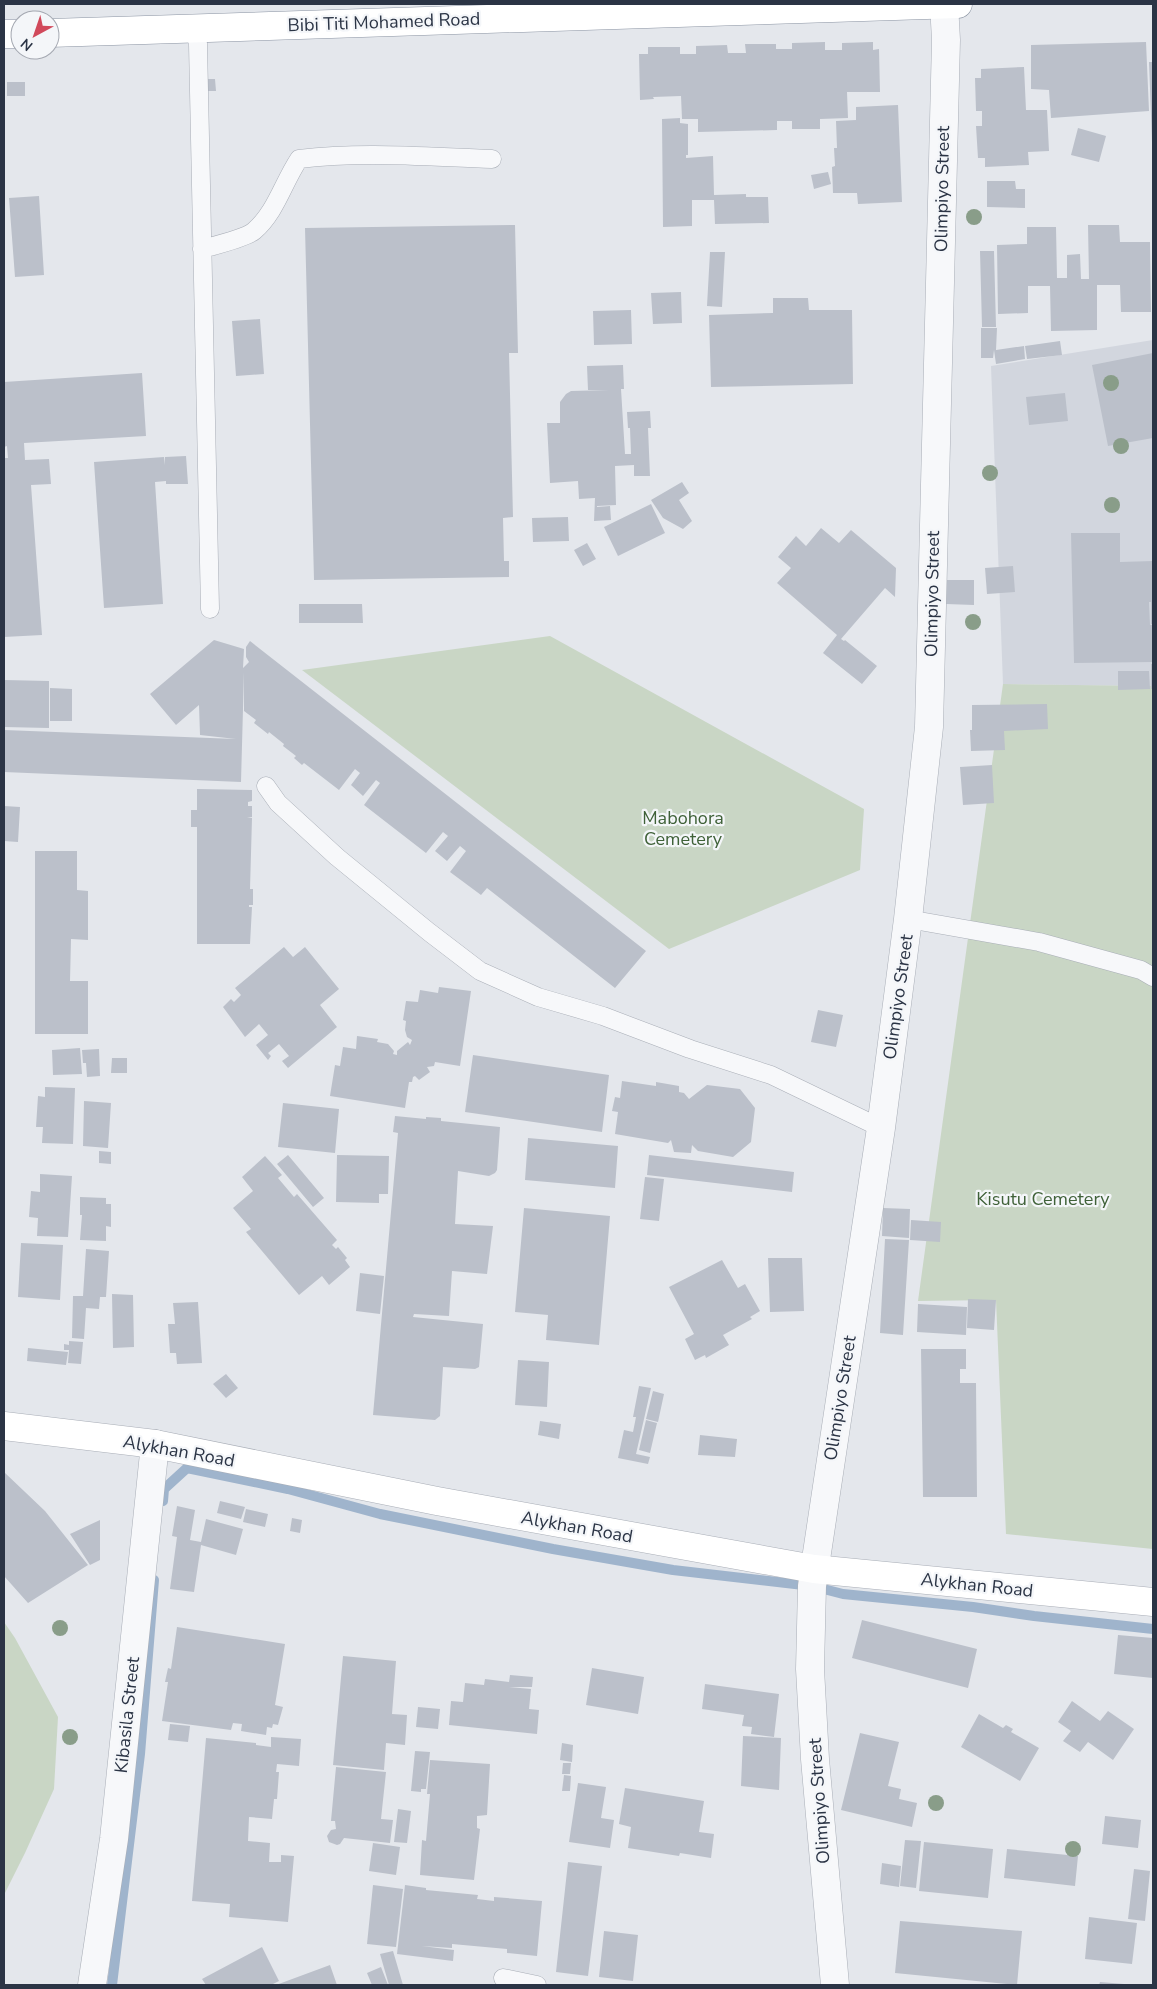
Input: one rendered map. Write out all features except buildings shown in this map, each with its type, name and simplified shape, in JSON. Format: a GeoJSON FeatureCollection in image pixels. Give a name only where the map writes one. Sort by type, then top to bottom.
{"type":"FeatureCollection","features":[{"type":"Feature","properties":{"kind":"main road","name":"Bibi Titi Mohamed Road"},"geometry":{"type":"LineString","coordinates":[[60,33],[958,4]]}},
{"type":"Feature","properties":{"kind":"main road","name":"Alykhan Road"},"geometry":{"type":"LineString","coordinates":[[4,1426],[155,1444],[437,1501],[814,1569],[1153,1602]]}},
{"type":"Feature","properties":{"kind":"street","name":"Olimpiyo Street"},"geometry":{"type":"LineString","coordinates":[[835,1985],[811,1679],[814,1569],[881,1128],[908,919],[929,727],[946,40],[944,4]]}},
{"type":"Feature","properties":{"kind":"street","name":"Kibasila Street"},"geometry":{"type":"LineString","coordinates":[[92,1985],[114,1839],[155,1444]]}},
{"type":"Feature","properties":{"kind":"lane"},"geometry":{"type":"LineString","coordinates":[[194,28],[198,44],[210,609]]}},
{"type":"Feature","properties":{"kind":"lane"},"geometry":{"type":"LineString","coordinates":[[202,250],[252,232],[276,205],[287,177],[299,159],[363,155],[492,159]]}},
{"type":"Feature","properties":{"kind":"lane"},"geometry":{"type":"LineString","coordinates":[[266,786],[278,803],[337,857],[480,972],[538,997],[603,1016],[690,1049],[770,1075],[881,1128]]}},
{"type":"Feature","properties":{"kind":"lane"},"geometry":{"type":"LineString","coordinates":[[908,919],[1039,942],[1140,970],[1153,977]]}},
{"type":"Feature","properties":{"kind":"lane"},"geometry":{"type":"LineString","coordinates":[[503,1978],[537,1985]]}},
{"type":"Feature","properties":{"kind":"shaded area"},"geometry":{"type":"Polygon","coordinates":[[[1153,340],[1153,686],[1003,684],[991,366],[1153,340]]]}},
{"type":"Feature","properties":{"kind":"green space","name":"Mabohora Cemetery"},"geometry":{"type":"Polygon","coordinates":[[[550,636],[864,809],[860,870],[669,949],[302,670],[550,636]]]}},
{"type":"Feature","properties":{"kind":"green space","name":"Kisutu Cemetery"},"geometry":{"type":"Polygon","coordinates":[[[1003,684],[1153,686],[1153,1549],[1006,1534],[996,1300],[918,1301],[1003,684]]]}},
{"type":"Feature","properties":{"kind":"green space"},"geometry":{"type":"Polygon","coordinates":[[[4,1622],[15,1638],[58,1717],[54,1789],[4,1895],[4,1622]]]}},
{"type":"Feature","properties":{"kind":"waterway"},"geometry":{"type":"LineString","coordinates":[[163,1501],[164,1489],[187,1468],[288,1489],[380,1514],[553,1549],[673,1570],[812,1586],[843,1594],[973,1607],[1034,1616],[1153,1629]]}},
{"type":"Feature","properties":{"kind":"waterway"},"geometry":{"type":"LineString","coordinates":[[112,1985],[140,1754],[154,1580]]}}]}
